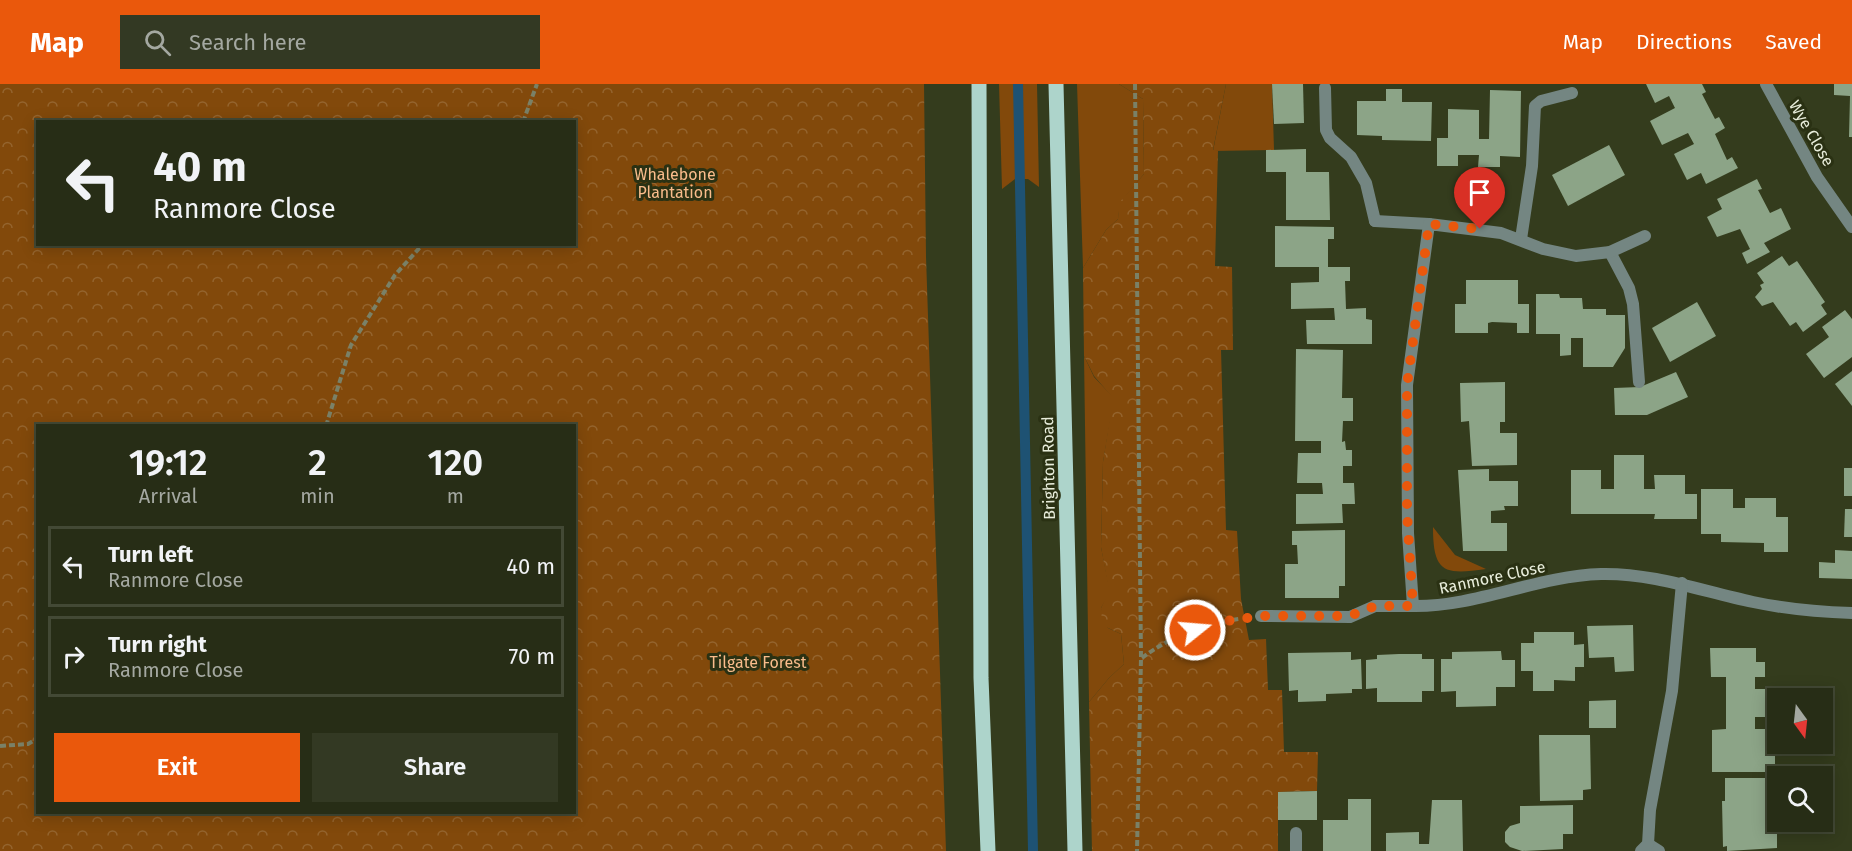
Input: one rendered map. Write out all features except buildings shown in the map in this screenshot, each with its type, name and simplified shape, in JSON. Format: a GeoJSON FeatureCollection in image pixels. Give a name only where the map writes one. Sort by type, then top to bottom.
{"type":"FeatureCollection","features":[{"type":"Feature","properties":{"kind":"main road"},"geometry":{"type":"LineString","coordinates":[[979,84],[981,678],[988,851]]}},
{"type":"Feature","properties":{"kind":"main road","name":"Brighton Road"},"geometry":{"type":"LineString","coordinates":[[1056,84],[1075,851]]}},
{"type":"Feature","properties":{"kind":"street","name":"Wye Close"},"geometry":{"type":"LineString","coordinates":[[1766,84],[1817,177],[1852,227]]}},
{"type":"Feature","properties":{"kind":"street"},"geometry":{"type":"LineString","coordinates":[[1325,88],[1326,130],[1330,138],[1351,157],[1366,183],[1375,221],[1480,229],[1521,239],[1567,255],[1594,255],[1610,252],[1645,236]]}},
{"type":"Feature","properties":{"kind":"street"},"geometry":{"type":"LineString","coordinates":[[1521,239],[1531,176],[1535,106],[1541,101],[1572,93]]}},
{"type":"Feature","properties":{"kind":"street"},"geometry":{"type":"LineString","coordinates":[[1413,606],[1407,513],[1407,385],[1429,224]]}},
{"type":"Feature","properties":{"kind":"street"},"geometry":{"type":"LineString","coordinates":[[1610,252],[1629,288],[1633,304],[1639,382]]}},
{"type":"Feature","properties":{"kind":"street","name":"Ranmore Close"},"geometry":{"type":"LineString","coordinates":[[1261,616],[1350,616],[1375,606],[1465,603],[1527,585],[1599,574],[1638,575],[1682,583],[1751,602],[1806,612],[1852,613]]}},
{"type":"Feature","properties":{"kind":"street"},"geometry":{"type":"LineString","coordinates":[[1659,851],[1644,848],[1672,691],[1682,583]]}},
{"type":"Feature","properties":{"kind":"street"},"geometry":{"type":"LineString","coordinates":[[1296,833],[1296,851]]}},
{"type":"Feature","properties":{"kind":"path"},"geometry":{"type":"LineString","coordinates":[[524,120],[537,84]]}},
{"type":"Feature","properties":{"kind":"path"},"geometry":{"type":"LineString","coordinates":[[1135,84],[1141,658],[1137,851]]}},
{"type":"Feature","properties":{"kind":"path"},"geometry":{"type":"LineString","coordinates":[[327,424],[351,345],[395,275],[421,246]]}},
{"type":"Feature","properties":{"kind":"path"},"geometry":{"type":"LineString","coordinates":[[1141,658],[1154,648],[1213,623],[1261,616]]}},
{"type":"Feature","properties":{"kind":"path"},"geometry":{"type":"LineString","coordinates":[[0,746],[28,744],[36,739]]}},
{"type":"Feature","properties":{"kind":"green space","name":"Tilgate Forest"},"geometry":{"type":"Polygon","coordinates":[[[0,84],[924,84],[926,257],[946,851],[0,851],[0,84]]]}},
{"type":"Feature","properties":{"kind":"green space"},"geometry":{"type":"Polygon","coordinates":[[[999,84],[1037,84],[1039,187],[1028,179],[1015,179],[1002,189],[999,84]]]}},
{"type":"Feature","properties":{"kind":"green space"},"geometry":{"type":"Polygon","coordinates":[[[1077,84],[1119,84],[1143,99],[1144,174],[1120,203],[1118,219],[1106,230],[1083,268],[1077,84]]]}},
{"type":"Feature","properties":{"kind":"green space"},"geometry":{"type":"Polygon","coordinates":[[[1119,84],[1226,84],[1213,150],[1218,151],[1215,266],[1232,267],[1233,350],[1221,350],[1226,530],[1237,531],[1241,599],[1249,640],[1266,639],[1268,690],[1282,690],[1284,752],[1318,752],[1317,791],[1278,792],[1278,851],[1092,851],[1089,702],[1124,664],[1121,634],[1108,628],[1102,621],[1101,608],[1109,591],[1101,547],[1103,462],[1113,398],[1094,376],[1084,356],[1083,268],[1106,230],[1118,219],[1119,203],[1144,174],[1143,99],[1119,84]]]}},
{"type":"Feature","properties":{"kind":"green space"},"geometry":{"type":"Polygon","coordinates":[[[1226,84],[1272,84],[1274,150],[1213,151],[1226,84]]]}},
{"type":"Feature","properties":{"kind":"green space"},"geometry":{"type":"Polygon","coordinates":[[[1084,356],[1094,377],[1114,398],[1103,462],[1101,547],[1110,592],[1101,608],[1108,628],[1121,634],[1124,664],[1089,702],[1084,356]]]}},
{"type":"Feature","properties":{"kind":"green space"},"geometry":{"type":"Polygon","coordinates":[[[1433,527],[1455,555],[1486,569],[1460,571],[1444,568],[1435,554],[1433,527]]]}},
{"type":"Feature","properties":{"kind":"waterway"},"geometry":{"type":"LineString","coordinates":[[1018,84],[1033,851]]}},
{"type":"Feature","properties":{"kind":"route"},"geometry":{"type":"LineString","coordinates":[[1195,630],[1233,619],[1261,616],[1350,616],[1375,606],[1413,606],[1407,513],[1407,385],[1429,224],[1480,229]]}},
{"type":"Feature","properties":{"kind":"park label","name":"Whalebone Plantation"},"geometry":{"type":"Point","coordinates":[675,183]}}]}
